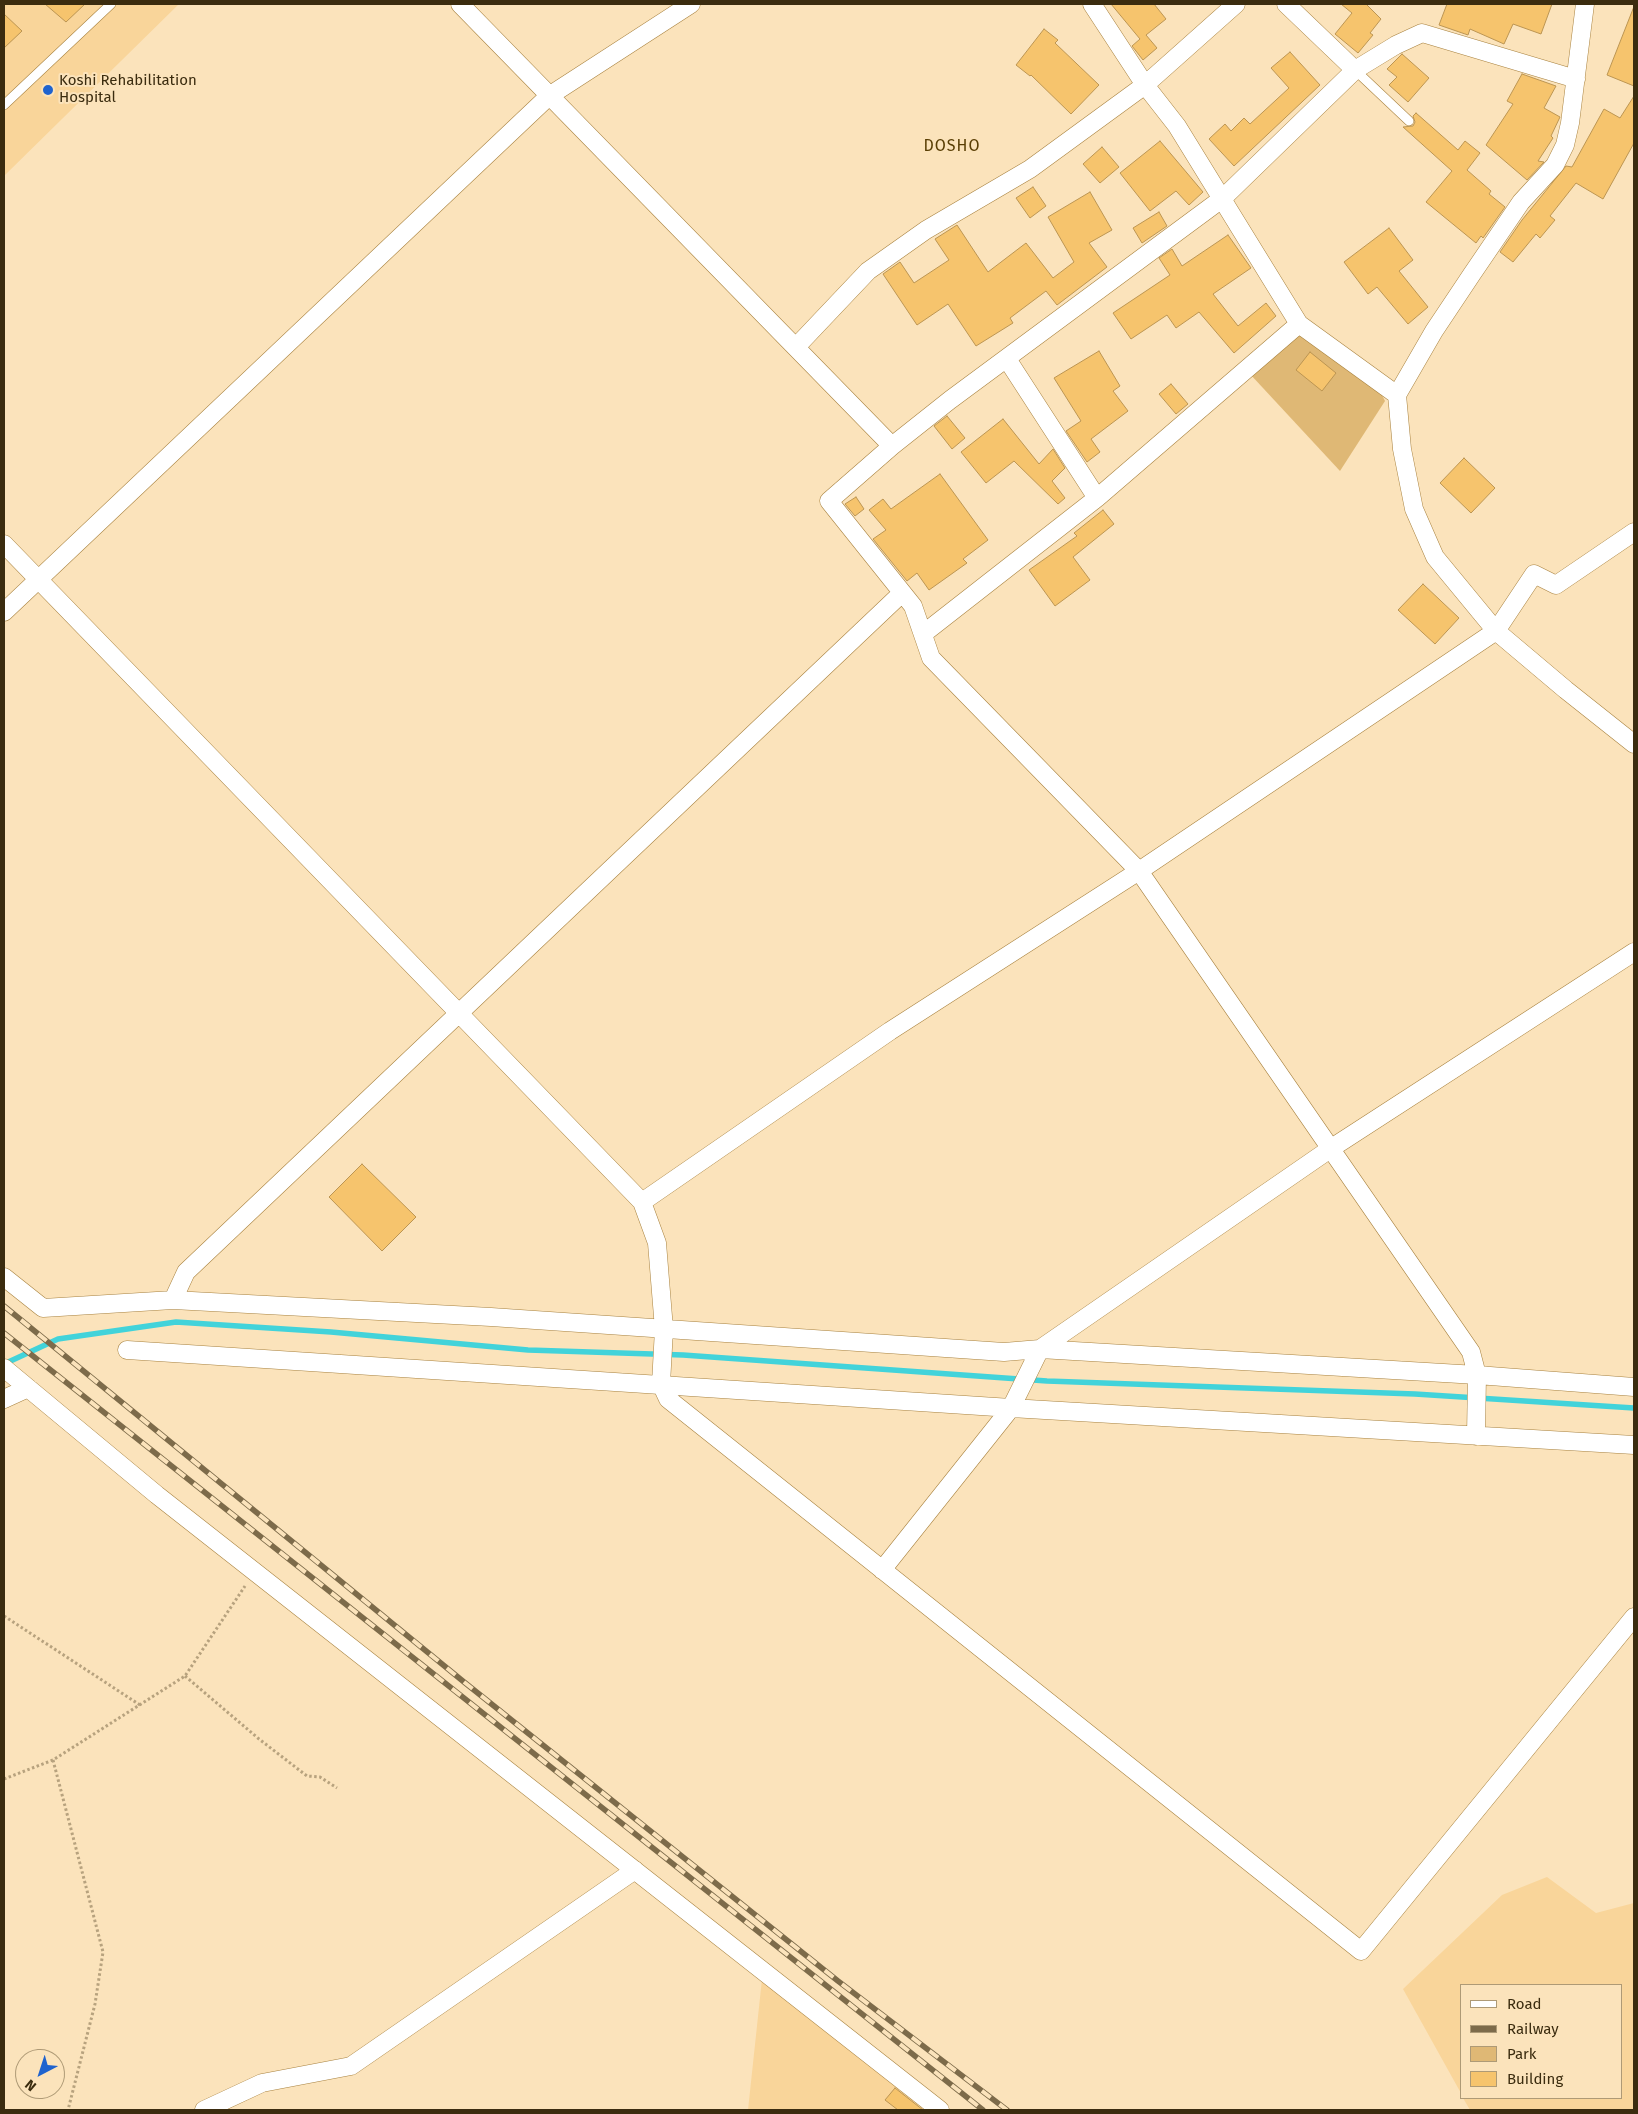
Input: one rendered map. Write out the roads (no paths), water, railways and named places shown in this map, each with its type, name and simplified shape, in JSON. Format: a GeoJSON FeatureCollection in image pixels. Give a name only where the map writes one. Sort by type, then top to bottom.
{"type":"FeatureCollection","features":[{"type":"Feature","properties":{"kind":"street"},"geometry":{"type":"LineString","coordinates":[[460,4],[892,446]]}},
{"type":"Feature","properties":{"kind":"street"},"geometry":{"type":"LineString","coordinates":[[4,612],[550,96],[690,4]]}},
{"type":"Feature","properties":{"kind":"street"},"geometry":{"type":"LineString","coordinates":[[1092,4],[1145,85],[1177,126],[1298,324],[1397,395]]}},
{"type":"Feature","properties":{"kind":"street"},"geometry":{"type":"LineString","coordinates":[[796,347],[868,271],[926,230],[1030,169],[1145,85],[1236,4]]}},
{"type":"Feature","properties":{"kind":"street"},"geometry":{"type":"LineString","coordinates":[[1286,4],[1355,70]]}},
{"type":"Feature","properties":{"kind":"street"},"geometry":{"type":"LineString","coordinates":[[1585,4],[1576,79],[1565,145],[1555,165],[1521,202],[1472,274],[1429,339],[1397,395],[1402,449],[1414,509],[1435,557],[1496,631],[1634,744]]}},
{"type":"Feature","properties":{"kind":"street"},"geometry":{"type":"LineString","coordinates":[[1476,1436],[1477,1375],[1471,1352],[1139,871],[931,658],[913,606],[829,501],[892,446],[1222,198],[1355,70],[1396,45],[1422,33],[1576,79]]}},
{"type":"Feature","properties":{"kind":"street"},"geometry":{"type":"LineString","coordinates":[[923,634],[1097,498],[1298,324]]}},
{"type":"Feature","properties":{"kind":"street"},"geometry":{"type":"LineString","coordinates":[[1007,359],[1097,498]]}},
{"type":"Feature","properties":{"kind":"street"},"geometry":{"type":"LineString","coordinates":[[642,1202],[890,1031],[1139,871],[1496,631],[1534,574],[1556,585],[1634,532]]}},
{"type":"Feature","properties":{"kind":"street"},"geometry":{"type":"LineString","coordinates":[[4,544],[642,1202],[657,1243],[664,1328],[661,1384],[668,1399],[1361,1951],[1634,1616]]}},
{"type":"Feature","properties":{"kind":"street"},"geometry":{"type":"LineString","coordinates":[[174,1300],[186,1272],[902,593]]}},
{"type":"Feature","properties":{"kind":"street"},"geometry":{"type":"LineString","coordinates":[[882,1570],[1011,1408],[1040,1349],[1330,1149],[1634,952]]}},
{"type":"Feature","properties":{"kind":"street"},"geometry":{"type":"LineString","coordinates":[[4,1277],[43,1308],[174,1300],[664,1328],[1004,1352],[1040,1349],[1477,1375],[1634,1387]]}},
{"type":"Feature","properties":{"kind":"street"},"geometry":{"type":"LineString","coordinates":[[127,1350],[1011,1408],[1634,1445]]}},
{"type":"Feature","properties":{"kind":"street"},"geometry":{"type":"LineString","coordinates":[[4,1368],[157,1495],[254,1572],[940,2110]]}},
{"type":"Feature","properties":{"kind":"street"},"geometry":{"type":"LineString","coordinates":[[4,1399],[28,1388]]}},
{"type":"Feature","properties":{"kind":"street"},"geometry":{"type":"LineString","coordinates":[[204,2110],[262,2082],[351,2066],[634,1870]]}},
{"type":"Feature","properties":{"kind":"lane"},"geometry":{"type":"LineString","coordinates":[[4,105],[111,4]]}},
{"type":"Feature","properties":{"kind":"lane"},"geometry":{"type":"LineString","coordinates":[[1355,70],[1409,121]]}},
{"type":"Feature","properties":{"kind":"waterway"},"geometry":{"type":"LineString","coordinates":[[4,1364],[58,1339],[176,1322],[331,1332],[528,1350],[683,1355],[1047,1381],[1415,1394],[1634,1408]]}},
{"type":"Feature","properties":{"kind":"railway"},"geometry":{"type":"LineString","coordinates":[[4,1306],[464,1682],[838,1981],[1007,2110]]}},
{"type":"Feature","properties":{"kind":"railway"},"geometry":{"type":"LineString","coordinates":[[4,1333],[983,2110]]}},
{"type":"Feature","properties":{"kind":"place","name":"Koshi Rehabilitation Hospital"},"geometry":{"type":"Point","coordinates":[48,90]}},
{"type":"Feature","properties":{"kind":"district","name":"DOSHO"},"geometry":{"type":"Point","coordinates":[952,147]}}]}
